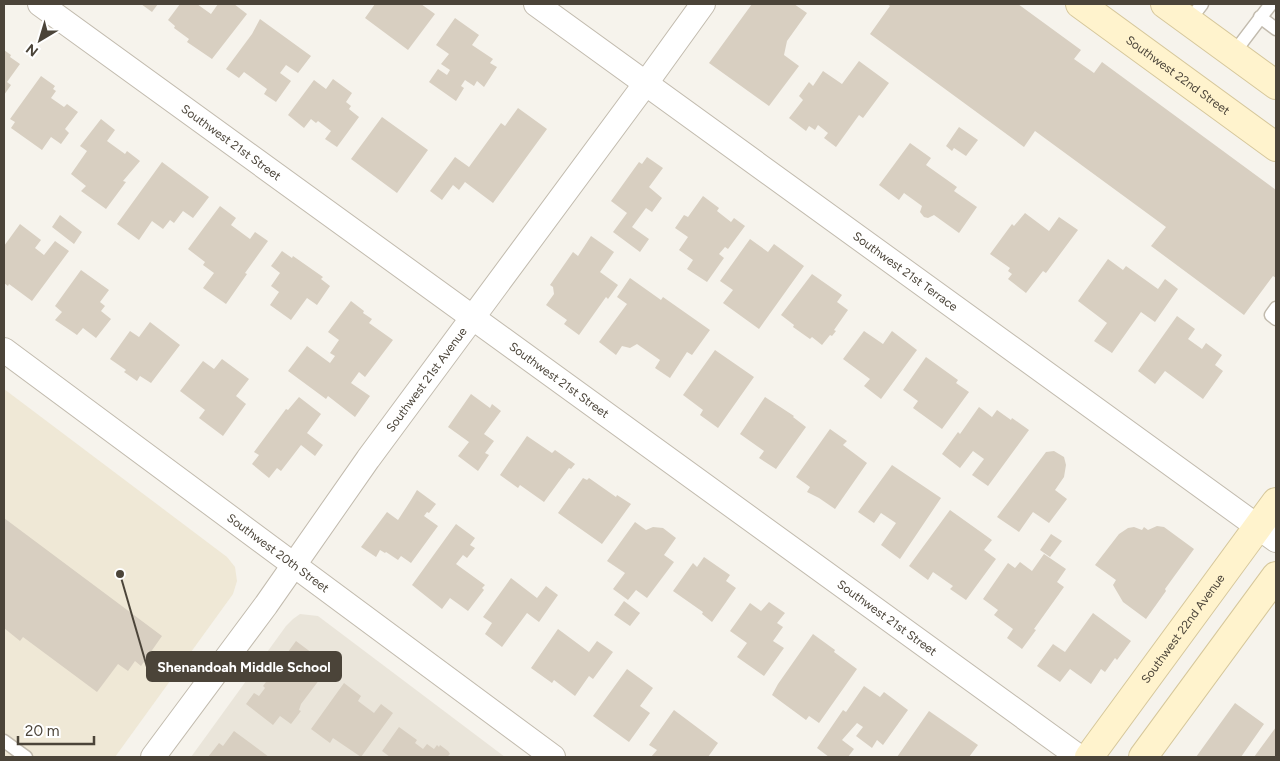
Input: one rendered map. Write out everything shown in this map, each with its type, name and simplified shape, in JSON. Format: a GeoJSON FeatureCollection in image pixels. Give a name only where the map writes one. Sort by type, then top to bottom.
{"type":"FeatureCollection","features":[{"type":"Feature","properties":{"kind":"main road","name":"Southwest 22nd Street"},"geometry":{"type":"LineString","coordinates":[[1080,4],[1276,147]]}},
{"type":"Feature","properties":{"kind":"main road"},"geometry":{"type":"LineString","coordinates":[[1165,4],[1195,12],[1234,54],[1276,85]]}},
{"type":"Feature","properties":{"kind":"main road","name":"Southwest 22nd Avenue"},"geometry":{"type":"LineString","coordinates":[[1089,757],[1267,534],[1276,502]]}},
{"type":"Feature","properties":{"kind":"main road"},"geometry":{"type":"LineString","coordinates":[[1143,757],[1276,576]]}},
{"type":"Feature","properties":{"kind":"street","name":"Southwest 21st Street"},"geometry":{"type":"LineString","coordinates":[[40,4],[1079,757]]}},
{"type":"Feature","properties":{"kind":"street","name":"Southwest 21st Terrace"},"geometry":{"type":"LineString","coordinates":[[536,4],[1267,534]]}},
{"type":"Feature","properties":{"kind":"street","name":"Southwest 21st Avenue"},"geometry":{"type":"LineString","coordinates":[[153,757],[294,565],[368,459],[703,4]]}},
{"type":"Feature","properties":{"kind":"street","name":"Southwest 20th Street"},"geometry":{"type":"LineString","coordinates":[[4,350],[553,757]]}},
{"type":"Feature","properties":{"kind":"lane"},"geometry":{"type":"LineString","coordinates":[[1234,54],[1271,4]]}},
{"type":"Feature","properties":{"kind":"lane"},"geometry":{"type":"LineString","coordinates":[[1260,17],[1276,29]]}},
{"type":"Feature","properties":{"kind":"lane"},"geometry":{"type":"LineString","coordinates":[[4,741],[26,757]]}},
{"type":"Feature","properties":{"kind":"shaded area"},"geometry":{"type":"Polygon","coordinates":[[[4,389],[227,557],[235,567],[237,581],[233,594],[115,757],[4,757],[4,389]]]}},
{"type":"Feature","properties":{"kind":"shaded area"},"geometry":{"type":"Polygon","coordinates":[[[300,614],[318,616],[505,757],[191,757],[286,626],[300,614]]]}},
{"type":"Feature","properties":{"kind":"building"},"geometry":{"type":"Polygon","coordinates":[[[141,4],[158,4],[152,12],[141,4]]]}},
{"type":"Feature","properties":{"kind":"building"},"geometry":{"type":"Polygon","coordinates":[[[180,4],[197,4],[211,14],[218,4],[234,4],[247,14],[212,59],[187,42],[189,39],[174,28],[175,26],[168,20],[180,4]]]}},
{"type":"Feature","properties":{"kind":"building"},"geometry":{"type":"Polygon","coordinates":[[[375,4],[421,4],[435,14],[408,50],[365,18],[375,4]]]}},
{"type":"Feature","properties":{"kind":"building"},"geometry":{"type":"Polygon","coordinates":[[[752,4],[794,4],[807,13],[787,41],[784,55],[799,66],[769,106],[709,63],[752,4]]]}},
{"type":"Feature","properties":{"kind":"building"},"geometry":{"type":"Polygon","coordinates":[[[887,4],[1018,4],[1081,50],[1074,59],[1094,73],[1102,62],[1276,190],[1276,278],[1273,276],[1244,315],[1151,246],[1166,227],[1035,131],[1024,147],[870,34],[890,6],[887,4]]]}},
{"type":"Feature","properties":{"kind":"building"},"geometry":{"type":"Polygon","coordinates":[[[455,18],[479,35],[472,45],[493,59],[490,63],[497,67],[484,87],[477,81],[474,86],[465,80],[461,86],[464,88],[456,101],[429,82],[438,69],[447,75],[450,70],[441,64],[449,54],[436,45],[455,18]]]}},
{"type":"Feature","properties":{"kind":"building"},"geometry":{"type":"Polygon","coordinates":[[[260,19],[311,56],[298,73],[286,65],[280,73],[291,81],[276,102],[264,94],[267,89],[244,72],[239,78],[226,69],[252,34],[260,19]]]}},
{"type":"Feature","properties":{"kind":"building"},"geometry":{"type":"Polygon","coordinates":[[[4,50],[20,64],[7,82],[11,85],[4,95],[4,50]]]}},
{"type":"Feature","properties":{"kind":"building"},"geometry":{"type":"Polygon","coordinates":[[[859,61],[889,83],[863,118],[859,115],[836,147],[824,138],[828,133],[818,125],[815,130],[809,126],[806,131],[789,118],[803,100],[799,96],[809,82],[813,86],[823,71],[842,84],[859,61]]]}},
{"type":"Feature","properties":{"kind":"building"},"geometry":{"type":"Polygon","coordinates":[[[41,76],[55,86],[53,89],[56,91],[51,98],[64,107],[67,104],[78,112],[65,129],[69,133],[61,144],[51,137],[42,150],[11,128],[15,122],[10,119],[41,76]]]}},
{"type":"Feature","properties":{"kind":"building"},"geometry":{"type":"Polygon","coordinates":[[[333,79],[352,93],[346,102],[351,106],[349,109],[359,117],[337,147],[325,139],[331,131],[318,121],[316,123],[311,119],[304,128],[288,115],[314,80],[326,89],[333,79]]]}},
{"type":"Feature","properties":{"kind":"building"},"geometry":{"type":"Polygon","coordinates":[[[518,108],[547,129],[493,203],[465,182],[459,190],[453,185],[442,200],[430,191],[455,157],[469,167],[501,123],[505,126],[518,108]]]}},
{"type":"Feature","properties":{"kind":"building"},"geometry":{"type":"Polygon","coordinates":[[[382,117],[428,150],[397,193],[351,159],[382,117]]]}},
{"type":"Feature","properties":{"kind":"building"},"geometry":{"type":"Polygon","coordinates":[[[101,119],[115,130],[107,141],[125,154],[127,151],[140,161],[123,181],[126,182],[106,209],[81,191],[86,186],[71,174],[87,151],[80,146],[101,119]]]}},
{"type":"Feature","properties":{"kind":"building"},"geometry":{"type":"Polygon","coordinates":[[[959,127],[978,140],[966,156],[954,148],[952,151],[946,146],[959,127]]]}},
{"type":"Feature","properties":{"kind":"building"},"geometry":{"type":"Polygon","coordinates":[[[910,143],[931,158],[926,165],[957,187],[954,191],[977,207],[959,233],[934,215],[928,218],[924,217],[920,212],[922,206],[904,193],[899,200],[879,185],[910,143]]]}},
{"type":"Feature","properties":{"kind":"building"},"geometry":{"type":"Polygon","coordinates":[[[647,157],[663,168],[649,187],[662,198],[652,212],[646,208],[632,227],[649,239],[640,252],[613,232],[627,213],[611,201],[639,162],[642,164],[647,157]]]}},
{"type":"Feature","properties":{"kind":"building"},"geometry":{"type":"Polygon","coordinates":[[[162,162],[209,197],[193,218],[183,211],[174,223],[170,220],[163,229],[152,221],[139,240],[117,224],[162,162]]]}},
{"type":"Feature","properties":{"kind":"building"},"geometry":{"type":"Polygon","coordinates":[[[703,196],[719,208],[717,211],[731,222],[734,218],[745,226],[728,249],[725,247],[719,254],[724,258],[707,282],[687,269],[693,260],[679,250],[688,237],[675,228],[684,215],[688,217],[703,196]]]}},
{"type":"Feature","properties":{"kind":"building"},"geometry":{"type":"Polygon","coordinates":[[[220,206],[236,218],[231,225],[250,239],[255,232],[268,241],[226,304],[203,288],[214,273],[203,265],[205,262],[188,249],[220,206]]]}},
{"type":"Feature","properties":{"kind":"building"},"geometry":{"type":"Polygon","coordinates":[[[1025,213],[1049,231],[1059,217],[1078,230],[1046,273],[1043,271],[1026,293],[1008,279],[1012,274],[1008,271],[1010,268],[990,254],[1012,224],[1014,226],[1025,213]]]}},
{"type":"Feature","properties":{"kind":"building"},"geometry":{"type":"Polygon","coordinates":[[[60,215],[82,232],[74,244],[52,227],[60,215]]]}},
{"type":"Feature","properties":{"kind":"building"},"geometry":{"type":"Polygon","coordinates":[[[20,224],[41,240],[35,248],[44,255],[55,241],[69,251],[32,301],[9,284],[8,286],[4,283],[4,246],[20,224]]]}},
{"type":"Feature","properties":{"kind":"building"},"geometry":{"type":"Polygon","coordinates":[[[591,236],[614,252],[600,272],[618,285],[608,299],[606,297],[579,335],[564,324],[567,320],[546,305],[554,294],[553,287],[550,285],[573,252],[578,256],[591,236]]]}},
{"type":"Feature","properties":{"kind":"building"},"geometry":{"type":"Polygon","coordinates":[[[750,239],[768,252],[774,244],[804,266],[759,329],[723,303],[733,290],[720,281],[750,239]]]}},
{"type":"Feature","properties":{"kind":"building"},"geometry":{"type":"Polygon","coordinates":[[[282,251],[292,258],[293,256],[323,277],[321,279],[330,286],[317,305],[307,298],[291,320],[270,305],[279,292],[271,286],[280,273],[271,266],[282,251]]]}},
{"type":"Feature","properties":{"kind":"building"},"geometry":{"type":"Polygon","coordinates":[[[1108,259],[1123,270],[1126,266],[1158,289],[1165,279],[1178,289],[1155,322],[1141,312],[1112,353],[1094,341],[1107,323],[1078,301],[1108,259]]]}},
{"type":"Feature","properties":{"kind":"building"},"geometry":{"type":"Polygon","coordinates":[[[81,270],[109,290],[100,302],[105,306],[101,311],[111,319],[96,338],[83,328],[77,335],[55,320],[62,312],[55,306],[81,270]]]}},
{"type":"Feature","properties":{"kind":"building"},"geometry":{"type":"Polygon","coordinates":[[[812,274],[842,295],[837,302],[848,310],[834,330],[836,331],[822,345],[812,337],[810,339],[793,327],[794,325],[781,315],[812,274]]]}},
{"type":"Feature","properties":{"kind":"building"},"geometry":{"type":"Polygon","coordinates":[[[630,278],[661,300],[663,297],[710,330],[692,355],[687,352],[670,378],[655,368],[660,360],[637,344],[630,348],[622,346],[616,355],[599,342],[627,304],[617,297],[630,278]]]}},
{"type":"Feature","properties":{"kind":"building"},"geometry":{"type":"Polygon","coordinates":[[[351,301],[372,319],[369,323],[393,340],[365,377],[359,372],[351,383],[370,396],[355,417],[328,396],[326,399],[288,371],[307,346],[330,363],[335,356],[330,353],[339,340],[328,332],[351,301]]]}},
{"type":"Feature","properties":{"kind":"building"},"geometry":{"type":"Polygon","coordinates":[[[1177,316],[1195,329],[1188,339],[1202,349],[1206,343],[1222,355],[1215,365],[1223,371],[1203,399],[1165,371],[1155,384],[1138,371],[1177,316]]]}},
{"type":"Feature","properties":{"kind":"building"},"geometry":{"type":"Polygon","coordinates":[[[150,322],[180,345],[151,383],[140,376],[137,381],[124,372],[126,370],[110,359],[130,331],[139,337],[150,322]]]}},
{"type":"Feature","properties":{"kind":"building"},"geometry":{"type":"Polygon","coordinates":[[[864,331],[883,344],[892,331],[917,350],[881,399],[864,386],[870,379],[843,359],[864,331]]]}},
{"type":"Feature","properties":{"kind":"building"},"geometry":{"type":"Polygon","coordinates":[[[715,350],[754,377],[718,428],[700,415],[703,410],[683,395],[715,350]]]}},
{"type":"Feature","properties":{"kind":"building"},"geometry":{"type":"Polygon","coordinates":[[[926,357],[958,380],[956,383],[969,392],[942,429],[913,408],[918,401],[903,390],[926,357]]]}},
{"type":"Feature","properties":{"kind":"building"},"geometry":{"type":"Polygon","coordinates":[[[222,359],[249,379],[236,396],[246,404],[223,436],[199,418],[205,410],[180,391],[203,361],[214,369],[222,359]]]}},
{"type":"Feature","properties":{"kind":"building"},"geometry":{"type":"Polygon","coordinates":[[[471,394],[490,408],[492,404],[501,411],[484,434],[494,441],[485,453],[489,455],[478,471],[458,456],[469,442],[448,427],[471,394]]]}},
{"type":"Feature","properties":{"kind":"building"},"geometry":{"type":"Polygon","coordinates":[[[299,397],[321,414],[307,433],[323,445],[315,456],[301,445],[281,471],[277,468],[269,478],[252,464],[259,455],[254,452],[286,409],[288,410],[299,397]]]}},
{"type":"Feature","properties":{"kind":"building"},"geometry":{"type":"Polygon","coordinates":[[[765,397],[794,416],[806,427],[776,469],[759,458],[764,451],[740,434],[765,397]]]}},
{"type":"Feature","properties":{"kind":"building"},"geometry":{"type":"Polygon","coordinates":[[[979,407],[992,417],[997,410],[1029,430],[988,486],[972,475],[984,459],[973,451],[960,468],[942,454],[958,432],[960,434],[979,407]]]}},
{"type":"Feature","properties":{"kind":"building"},"geometry":{"type":"Polygon","coordinates":[[[830,429],[847,441],[843,445],[867,463],[835,509],[807,492],[810,487],[796,477],[830,429]]]}},
{"type":"Feature","properties":{"kind":"building"},"geometry":{"type":"Polygon","coordinates":[[[527,436],[552,453],[555,450],[575,464],[571,469],[569,468],[544,502],[520,485],[518,488],[500,475],[527,436]]]}},
{"type":"Feature","properties":{"kind":"building"},"geometry":{"type":"Polygon","coordinates":[[[1054,451],[1064,457],[1066,465],[1064,477],[1055,490],[1067,499],[1049,523],[1033,512],[1019,532],[997,517],[1046,452],[1054,451]]]}},
{"type":"Feature","properties":{"kind":"building"},"geometry":{"type":"Polygon","coordinates":[[[892,465],[941,498],[900,559],[881,545],[896,523],[881,513],[874,523],[858,512],[892,465]]]}},
{"type":"Feature","properties":{"kind":"building"},"geometry":{"type":"Polygon","coordinates":[[[583,478],[587,480],[589,478],[616,497],[617,495],[631,504],[602,544],[558,513],[583,478]]]}},
{"type":"Feature","properties":{"kind":"building"},"geometry":{"type":"Polygon","coordinates":[[[417,490],[436,504],[424,516],[438,526],[411,563],[401,556],[398,560],[380,550],[376,557],[361,547],[387,512],[398,520],[417,490]]]}},
{"type":"Feature","properties":{"kind":"building"},"geometry":{"type":"Polygon","coordinates":[[[950,510],[992,540],[984,550],[996,559],[966,600],[950,589],[953,586],[933,572],[928,580],[909,566],[950,510]]]}},
{"type":"Feature","properties":{"kind":"building"},"geometry":{"type":"Polygon","coordinates":[[[4,518],[162,636],[141,666],[135,661],[128,671],[118,664],[97,692],[23,637],[20,641],[4,628],[4,518]]]}},
{"type":"Feature","properties":{"kind":"building"},"geometry":{"type":"Polygon","coordinates":[[[635,522],[646,530],[653,527],[663,528],[676,538],[664,555],[674,562],[647,598],[636,590],[628,600],[613,589],[625,573],[607,561],[635,522]]]}},
{"type":"Feature","properties":{"kind":"building"},"geometry":{"type":"Polygon","coordinates":[[[456,524],[475,538],[470,545],[475,548],[467,558],[463,555],[456,564],[485,585],[482,588],[484,590],[468,611],[450,598],[442,609],[412,585],[456,524]]]}},
{"type":"Feature","properties":{"kind":"building"},"geometry":{"type":"Polygon","coordinates":[[[1157,526],[1164,527],[1194,549],[1146,619],[1123,602],[1113,585],[1116,580],[1095,565],[1119,534],[1128,528],[1134,527],[1142,530],[1144,527],[1148,530],[1157,526]]]}},
{"type":"Feature","properties":{"kind":"building"},"geometry":{"type":"Polygon","coordinates":[[[1051,534],[1062,541],[1050,557],[1040,550],[1051,534]]]}},
{"type":"Feature","properties":{"kind":"building"},"geometry":{"type":"Polygon","coordinates":[[[1044,554],[1066,569],[1057,582],[1064,587],[1022,649],[1007,638],[1013,629],[994,615],[998,610],[983,599],[1008,563],[1015,568],[1020,562],[1032,571],[1044,554]]]}},
{"type":"Feature","properties":{"kind":"building"},"geometry":{"type":"Polygon","coordinates":[[[704,557],[730,575],[726,581],[736,588],[712,622],[702,614],[703,612],[673,591],[693,563],[697,567],[704,557]]]}},
{"type":"Feature","properties":{"kind":"building"},"geometry":{"type":"Polygon","coordinates":[[[511,578],[537,598],[546,586],[558,595],[539,622],[527,613],[502,647],[485,634],[492,623],[483,617],[511,578]]]}},
{"type":"Feature","properties":{"kind":"building"},"geometry":{"type":"Polygon","coordinates":[[[624,601],[640,613],[630,626],[614,615],[624,601]]]}},
{"type":"Feature","properties":{"kind":"building"},"geometry":{"type":"Polygon","coordinates":[[[769,602],[785,613],[777,623],[783,627],[773,641],[784,648],[764,676],[737,657],[747,643],[730,631],[750,603],[761,611],[769,602]]]}},
{"type":"Feature","properties":{"kind":"building"},"geometry":{"type":"Polygon","coordinates":[[[1093,613],[1131,641],[1105,672],[1101,669],[1091,684],[1070,669],[1060,682],[1037,666],[1053,644],[1065,652],[1093,613]]]}},
{"type":"Feature","properties":{"kind":"building"},"geometry":{"type":"Polygon","coordinates":[[[558,629],[589,652],[597,641],[613,652],[593,679],[589,676],[575,696],[554,680],[552,683],[531,668],[558,629]]]}},
{"type":"Feature","properties":{"kind":"building"},"geometry":{"type":"Polygon","coordinates":[[[813,634],[857,669],[819,723],[809,716],[806,720],[772,695],[813,634]]]}},
{"type":"Feature","properties":{"kind":"building"},"geometry":{"type":"Polygon","coordinates":[[[296,641],[312,653],[308,658],[326,671],[301,704],[299,710],[301,711],[291,724],[280,716],[273,725],[246,704],[254,693],[259,696],[265,688],[263,686],[296,641]]]}},
{"type":"Feature","properties":{"kind":"building"},"geometry":{"type":"Polygon","coordinates":[[[627,669],[653,688],[640,706],[650,713],[629,742],[593,716],[627,669]]]}},
{"type":"Feature","properties":{"kind":"building"},"geometry":{"type":"Polygon","coordinates":[[[344,683],[361,696],[358,701],[374,713],[381,704],[393,713],[361,757],[333,738],[330,743],[311,729],[344,683]]]}},
{"type":"Feature","properties":{"kind":"building"},"geometry":{"type":"Polygon","coordinates":[[[864,686],[880,697],[884,692],[908,710],[883,745],[877,740],[872,748],[856,736],[863,727],[857,723],[842,740],[854,749],[848,757],[829,757],[817,748],[843,710],[846,712],[864,686]]]}},
{"type":"Feature","properties":{"kind":"building"},"geometry":{"type":"Polygon","coordinates":[[[1235,703],[1264,724],[1241,757],[1196,757],[1235,703]]]}},
{"type":"Feature","properties":{"kind":"building"},"geometry":{"type":"Polygon","coordinates":[[[674,710],[718,743],[708,757],[651,757],[657,750],[649,745],[674,710]]]}},
{"type":"Feature","properties":{"kind":"building"},"geometry":{"type":"Polygon","coordinates":[[[929,711],[978,745],[969,757],[897,757],[929,711]]]}},
{"type":"Feature","properties":{"kind":"building"},"geometry":{"type":"Polygon","coordinates":[[[399,727],[417,740],[415,743],[423,749],[427,744],[434,749],[437,745],[439,747],[440,745],[450,754],[447,757],[390,757],[382,751],[399,727]]]}},
{"type":"Feature","properties":{"kind":"building"},"geometry":{"type":"Polygon","coordinates":[[[1276,727],[1276,757],[1254,757],[1276,727]]]}},
{"type":"Feature","properties":{"kind":"building"},"geometry":{"type":"Polygon","coordinates":[[[234,731],[269,757],[208,757],[219,743],[223,746],[234,731]]]}},
{"type":"Feature","properties":{"kind":"place","name":"Shenandoah Middle School"},"geometry":{"type":"Point","coordinates":[120,574]}}]}
